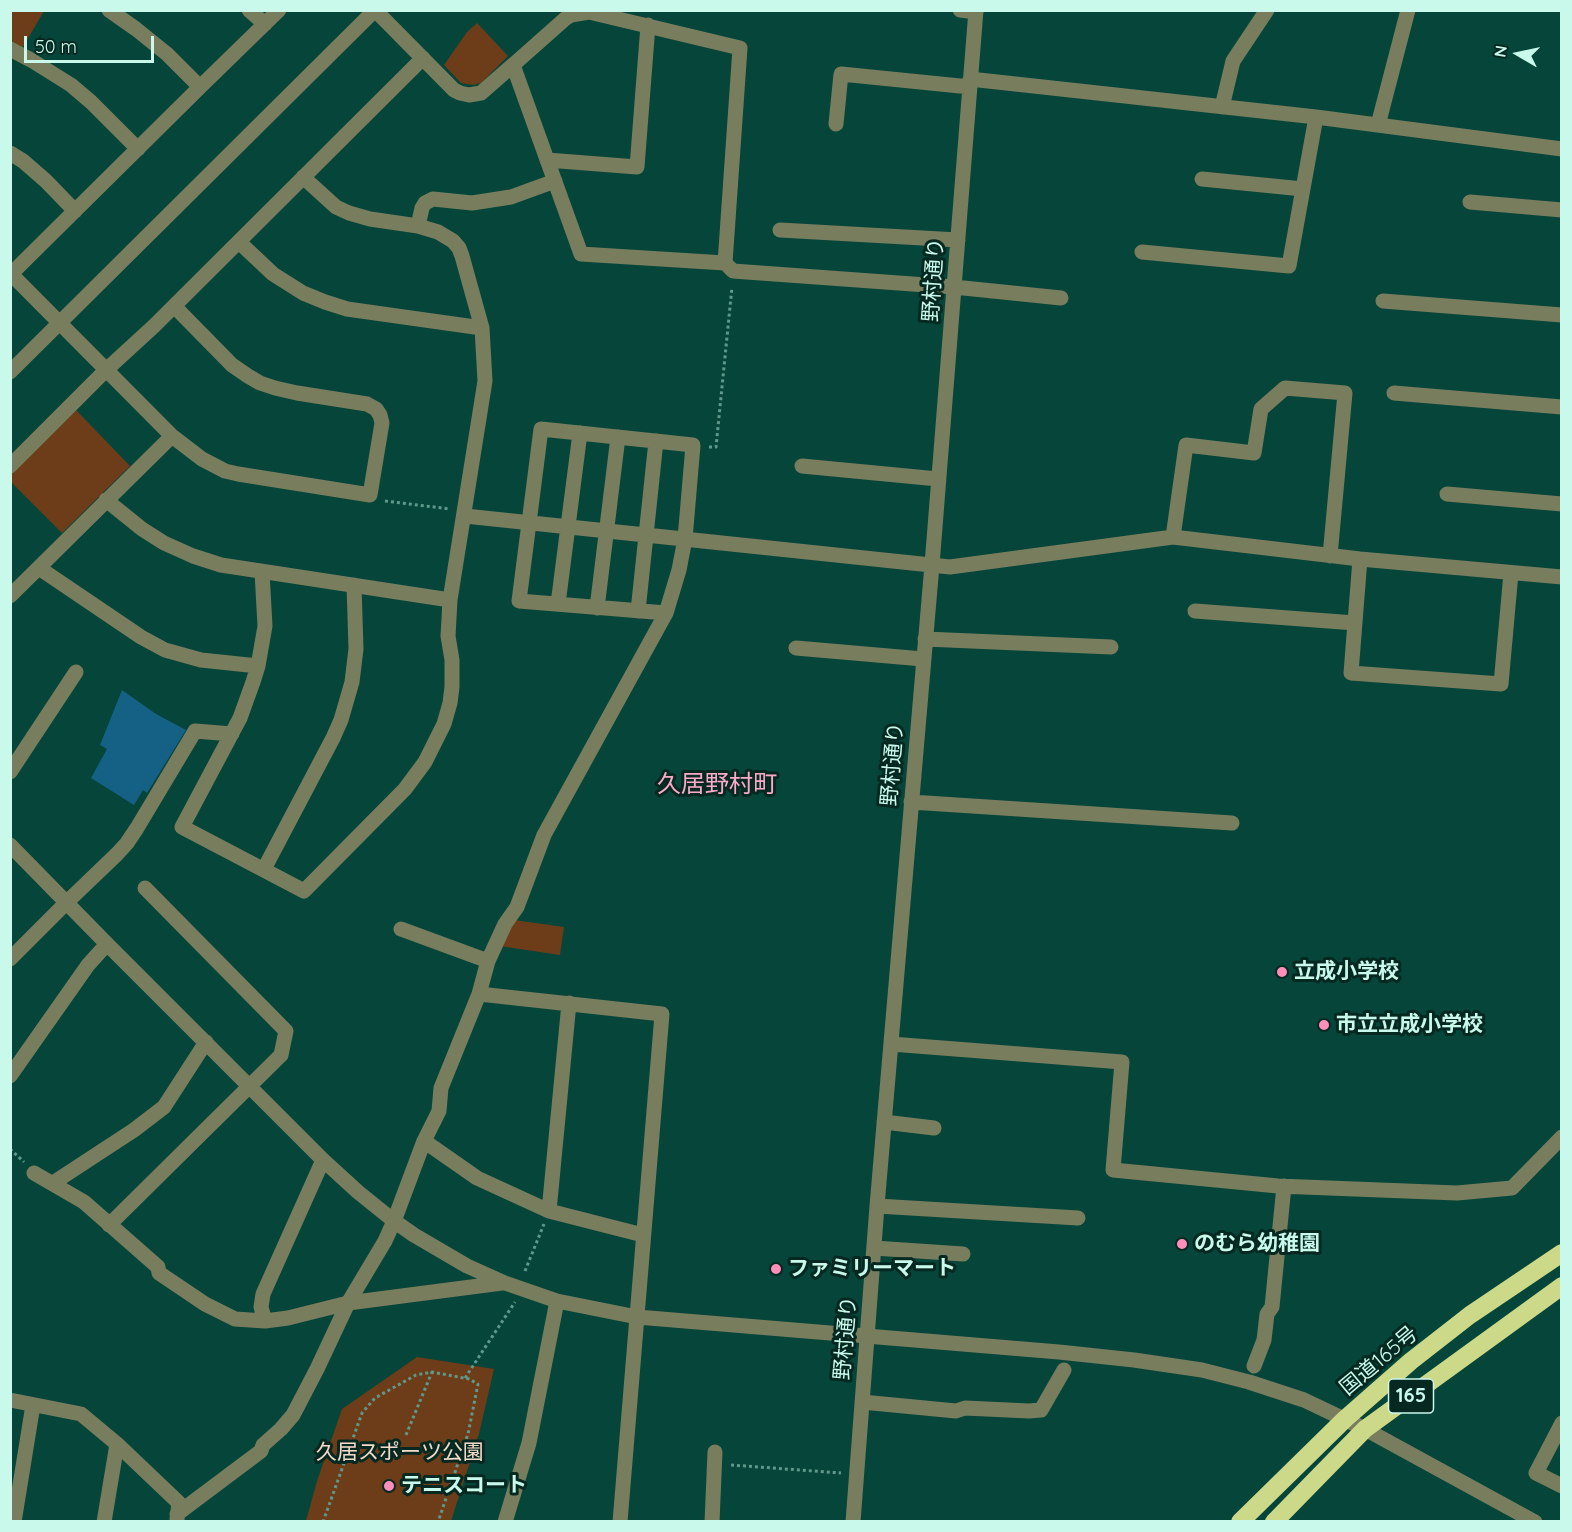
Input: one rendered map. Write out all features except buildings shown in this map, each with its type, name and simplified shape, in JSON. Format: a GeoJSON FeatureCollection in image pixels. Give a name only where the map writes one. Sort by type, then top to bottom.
{"type":"FeatureCollection","features":[{"type":"Feature","properties":{"kind":"highway","name":"国道165号"},"geometry":{"type":"LineString","coordinates":[[1240,1521],[1345,1419],[1411,1361],[1470,1315],[1562,1253]]}},
{"type":"Feature","properties":{"kind":"highway","name":"国道165号"},"geometry":{"type":"LineString","coordinates":[[1274,1521],[1365,1429],[1562,1286]]}},
{"type":"Feature","properties":{"kind":"street"},"geometry":{"type":"LineString","coordinates":[[109,10],[167,54],[200,87]]}},
{"type":"Feature","properties":{"kind":"street"},"geometry":{"type":"LineString","coordinates":[[249,10],[266,24]]}},
{"type":"Feature","properties":{"kind":"street"},"geometry":{"type":"LineString","coordinates":[[174,306],[232,364],[260,383],[297,393],[367,404],[376,409],[382,423],[370,495],[225,471],[202,459],[172,436],[11,274],[279,10]]}},
{"type":"Feature","properties":{"kind":"street"},"geometry":{"type":"LineString","coordinates":[[10,372],[375,10],[454,90],[469,95],[487,90],[571,15],[589,12],[741,48],[729,267]]}},
{"type":"Feature","properties":{"kind":"street"},"geometry":{"type":"LineString","coordinates":[[960,10],[976,11]]}},
{"type":"Feature","properties":{"kind":"street"},"geometry":{"type":"LineString","coordinates":[[1222,107],[1233,61],[1267,10]]}},
{"type":"Feature","properties":{"kind":"street"},"geometry":{"type":"LineString","coordinates":[[1378,125],[1408,10]]}},
{"type":"Feature","properties":{"kind":"street","name":"野村通り"},"geometry":{"type":"LineString","coordinates":[[853,1521],[976,11]]}},
{"type":"Feature","properties":{"kind":"street"},"geometry":{"type":"LineString","coordinates":[[547,160],[637,167],[648,25]]}},
{"type":"Feature","properties":{"kind":"street"},"geometry":{"type":"LineString","coordinates":[[10,49],[71,85],[138,149]]}},
{"type":"Feature","properties":{"kind":"street"},"geometry":{"type":"LineString","coordinates":[[10,466],[423,58]]}},
{"type":"Feature","properties":{"kind":"street"},"geometry":{"type":"LineString","coordinates":[[513,65],[581,254],[1061,298]]}},
{"type":"Feature","properties":{"kind":"street"},"geometry":{"type":"LineString","coordinates":[[836,124],[841,74],[970,83],[1222,107],[1562,149]]}},
{"type":"Feature","properties":{"kind":"street"},"geometry":{"type":"LineString","coordinates":[[1142,252],[1289,266],[1316,117]]}},
{"type":"Feature","properties":{"kind":"street"},"geometry":{"type":"LineString","coordinates":[[10,153],[46,181],[75,211]]}},
{"type":"Feature","properties":{"kind":"street"},"geometry":{"type":"LineString","coordinates":[[262,572],[265,626],[258,666],[240,718],[182,827],[304,891],[405,789],[425,762],[444,724],[451,695],[453,673],[448,636],[450,600],[466,512],[485,381],[482,328],[459,248],[453,241],[438,232],[418,226],[370,219],[349,213],[336,207],[303,177]]}},
{"type":"Feature","properties":{"kind":"street"},"geometry":{"type":"LineString","coordinates":[[1202,179],[1303,189]]}},
{"type":"Feature","properties":{"kind":"street"},"geometry":{"type":"LineString","coordinates":[[418,226],[422,208],[425,203],[433,199],[472,203],[511,196],[555,181]]}},
{"type":"Feature","properties":{"kind":"street"},"geometry":{"type":"LineString","coordinates":[[1470,202],[1562,210]]}},
{"type":"Feature","properties":{"kind":"street"},"geometry":{"type":"LineString","coordinates":[[780,230],[958,240]]}},
{"type":"Feature","properties":{"kind":"street"},"geometry":{"type":"LineString","coordinates":[[239,242],[273,274],[303,293],[324,302],[346,309],[482,328]]}},
{"type":"Feature","properties":{"kind":"street"},"geometry":{"type":"LineString","coordinates":[[1383,301],[1562,315]]}},
{"type":"Feature","properties":{"kind":"street"},"geometry":{"type":"LineString","coordinates":[[1173,537],[1186,445],[1254,453],[1261,409],[1286,388],[1345,393],[1330,556]]}},
{"type":"Feature","properties":{"kind":"street"},"geometry":{"type":"LineString","coordinates":[[1394,393],[1562,407]]}},
{"type":"Feature","properties":{"kind":"street"},"geometry":{"type":"LineString","coordinates":[[177,1518],[261,1451],[263,1445],[281,1429],[293,1414],[348,1303],[385,1241],[394,1221],[424,1141],[439,1111],[441,1088],[479,994],[488,961],[504,924],[517,907],[544,835],[666,613],[679,570],[685,539],[693,445],[541,429],[519,601],[666,613]]}},
{"type":"Feature","properties":{"kind":"street"},"geometry":{"type":"LineString","coordinates":[[558,604],[580,433]]}},
{"type":"Feature","properties":{"kind":"street"},"geometry":{"type":"LineString","coordinates":[[10,596],[172,436]]}},
{"type":"Feature","properties":{"kind":"street"},"geometry":{"type":"LineString","coordinates":[[597,608],[618,437]]}},
{"type":"Feature","properties":{"kind":"street"},"geometry":{"type":"LineString","coordinates":[[638,611],[656,441]]}},
{"type":"Feature","properties":{"kind":"street"},"geometry":{"type":"LineString","coordinates":[[802,466],[938,479]]}},
{"type":"Feature","properties":{"kind":"street"},"geometry":{"type":"LineString","coordinates":[[1447,494],[1562,504]]}},
{"type":"Feature","properties":{"kind":"street"},"geometry":{"type":"LineString","coordinates":[[106,500],[142,529],[193,556],[221,565],[450,600]]}},
{"type":"Feature","properties":{"kind":"street"},"geometry":{"type":"LineString","coordinates":[[466,512],[607,531],[950,567],[1173,537],[1330,556],[1562,577]]}},
{"type":"Feature","properties":{"kind":"street"},"geometry":{"type":"LineString","coordinates":[[679,570],[704,541]]}},
{"type":"Feature","properties":{"kind":"street"},"geometry":{"type":"LineString","coordinates":[[1360,559],[1351,673],[1501,684],[1511,573]]}},
{"type":"Feature","properties":{"kind":"street"},"geometry":{"type":"LineString","coordinates":[[39,568],[141,638],[165,650],[201,660],[258,666]]}},
{"type":"Feature","properties":{"kind":"street"},"geometry":{"type":"LineString","coordinates":[[264,870],[333,738],[349,696],[356,649],[354,585]]}},
{"type":"Feature","properties":{"kind":"street"},"geometry":{"type":"LineString","coordinates":[[1195,611],[1354,623]]}},
{"type":"Feature","properties":{"kind":"street"},"geometry":{"type":"LineString","coordinates":[[925,639],[1111,647]]}},
{"type":"Feature","properties":{"kind":"street"},"geometry":{"type":"LineString","coordinates":[[796,648],[923,659]]}},
{"type":"Feature","properties":{"kind":"street"},"geometry":{"type":"LineString","coordinates":[[10,772],[76,672]]}},
{"type":"Feature","properties":{"kind":"street"},"geometry":{"type":"LineString","coordinates":[[10,959],[127,843],[195,731],[232,734]]}},
{"type":"Feature","properties":{"kind":"street"},"geometry":{"type":"LineString","coordinates":[[911,802],[1232,823]]}},
{"type":"Feature","properties":{"kind":"street"},"geometry":{"type":"LineString","coordinates":[[10,845],[323,1160],[358,1192],[414,1235],[467,1266],[504,1283],[558,1301],[637,1317],[1059,1352],[1203,1370],[1304,1400],[1365,1429],[1535,1521]]}},
{"type":"Feature","properties":{"kind":"street"},"geometry":{"type":"LineString","coordinates":[[109,1225],[281,1055],[286,1031],[145,888]]}},
{"type":"Feature","properties":{"kind":"street"},"geometry":{"type":"LineString","coordinates":[[401,929],[488,961]]}},
{"type":"Feature","properties":{"kind":"street"},"geometry":{"type":"LineString","coordinates":[[10,1076],[88,965],[107,944]]}},
{"type":"Feature","properties":{"kind":"street"},"geometry":{"type":"LineString","coordinates":[[479,994],[662,1014],[620,1521]]}},
{"type":"Feature","properties":{"kind":"street"},"geometry":{"type":"LineString","coordinates":[[549,1211],[569,1003]]}},
{"type":"Feature","properties":{"kind":"street"},"geometry":{"type":"LineString","coordinates":[[53,1183],[134,1131],[164,1107],[206,1042]]}},
{"type":"Feature","properties":{"kind":"street"},"geometry":{"type":"LineString","coordinates":[[891,1044],[1122,1062],[1113,1170],[1284,1186],[1457,1193],[1512,1188],[1562,1137]]}},
{"type":"Feature","properties":{"kind":"street"},"geometry":{"type":"LineString","coordinates":[[884,1122],[934,1128]]}},
{"type":"Feature","properties":{"kind":"street"},"geometry":{"type":"LineString","coordinates":[[424,1141],[477,1178],[549,1211],[643,1235]]}},
{"type":"Feature","properties":{"kind":"street"},"geometry":{"type":"LineString","coordinates":[[265,1321],[261,1307],[263,1294],[323,1160]]}},
{"type":"Feature","properties":{"kind":"street"},"geometry":{"type":"LineString","coordinates":[[34,1173],[84,1202],[158,1267],[159,1273],[235,1319],[265,1321],[288,1318],[348,1303],[504,1283]]}},
{"type":"Feature","properties":{"kind":"street"},"geometry":{"type":"LineString","coordinates":[[1254,1366],[1264,1341],[1267,1314],[1272,1307],[1284,1186]]}},
{"type":"Feature","properties":{"kind":"street"},"geometry":{"type":"LineString","coordinates":[[877,1206],[1078,1218]]}},
{"type":"Feature","properties":{"kind":"street"},"geometry":{"type":"LineString","coordinates":[[874,1248],[963,1254]]}},
{"type":"Feature","properties":{"kind":"street"},"geometry":{"type":"LineString","coordinates":[[505,1521],[529,1443],[558,1301]]}},
{"type":"Feature","properties":{"kind":"street"},"geometry":{"type":"LineString","coordinates":[[862,1402],[956,1411],[965,1408],[1041,1410],[1064,1370]]}},
{"type":"Feature","properties":{"kind":"street"},"geometry":{"type":"LineString","coordinates":[[10,1400],[81,1414],[117,1444],[179,1503],[177,1518]]}},
{"type":"Feature","properties":{"kind":"street"},"geometry":{"type":"LineString","coordinates":[[14,1521],[33,1405]]}},
{"type":"Feature","properties":{"kind":"street"},"geometry":{"type":"LineString","coordinates":[[1562,1423],[1536,1473],[1562,1486]]}},
{"type":"Feature","properties":{"kind":"street"},"geometry":{"type":"LineString","coordinates":[[104,1521],[117,1444]]}},
{"type":"Feature","properties":{"kind":"street"},"geometry":{"type":"LineString","coordinates":[[712,1521],[714,1458]]}},
{"type":"Feature","properties":{"kind":"path"},"geometry":{"type":"LineString","coordinates":[[693,445],[716,447],[729,267]]}},
{"type":"Feature","properties":{"kind":"path"},"geometry":{"type":"LineString","coordinates":[[370,495],[375,500],[466,512]]}},
{"type":"Feature","properties":{"kind":"path"},"geometry":{"type":"LineString","coordinates":[[525,1271],[549,1211]]}},
{"type":"Feature","properties":{"kind":"path"},"geometry":{"type":"LineString","coordinates":[[465,1378],[523,1289]]}},
{"type":"Feature","properties":{"kind":"path"},"geometry":{"type":"LineString","coordinates":[[406,1435],[432,1372]]}},
{"type":"Feature","properties":{"kind":"path"},"geometry":{"type":"LineString","coordinates":[[323,1521],[362,1413],[375,1398],[416,1376],[432,1372],[465,1378],[478,1384],[468,1434],[438,1521]]}},
{"type":"Feature","properties":{"kind":"path"},"geometry":{"type":"LineString","coordinates":[[714,1458],[857,1474]]}},
{"type":"Feature","properties":{"kind":"green space"},"geometry":{"type":"Polygon","coordinates":[[[11,11],[44,11],[23,47],[11,42],[11,11]]]}},
{"type":"Feature","properties":{"kind":"green space"},"geometry":{"type":"Polygon","coordinates":[[[477,23],[508,56],[481,83],[473,85],[461,83],[444,65],[467,32],[477,23]]]}},
{"type":"Feature","properties":{"kind":"green space"},"geometry":{"type":"Polygon","coordinates":[[[76,410],[130,466],[62,533],[11,482],[11,474],[76,410]]]}},
{"type":"Feature","properties":{"kind":"green space"},"geometry":{"type":"Polygon","coordinates":[[[514,920],[564,927],[560,955],[500,946],[514,920]]]}},
{"type":"Feature","properties":{"kind":"green space","name":"久居スポーツ公園"},"geometry":{"type":"Polygon","coordinates":[[[417,1357],[494,1369],[479,1434],[451,1521],[306,1521],[342,1409],[417,1357]]]}},
{"type":"Feature","properties":{"kind":"water"},"geometry":{"type":"Polygon","coordinates":[[[122,690],[156,714],[186,730],[147,793],[143,790],[134,805],[91,778],[107,749],[100,745],[122,690]]]}},
{"type":"Feature","properties":{"kind":"place","name":"立成小学校"},"geometry":{"type":"Point","coordinates":[1282,972]}},
{"type":"Feature","properties":{"kind":"place","name":"市立立成小学校"},"geometry":{"type":"Point","coordinates":[1324,1025]}},
{"type":"Feature","properties":{"kind":"place","name":"のむら幼稚園"},"geometry":{"type":"Point","coordinates":[1182,1244]}},
{"type":"Feature","properties":{"kind":"place","name":"ファミリーマート"},"geometry":{"type":"Point","coordinates":[776,1269]}},
{"type":"Feature","properties":{"kind":"place","name":"テニスコート"},"geometry":{"type":"Point","coordinates":[389,1486]}},
{"type":"Feature","properties":{"kind":"district","name":"久居野村町"},"geometry":{"type":"Point","coordinates":[717,785]}}]}
